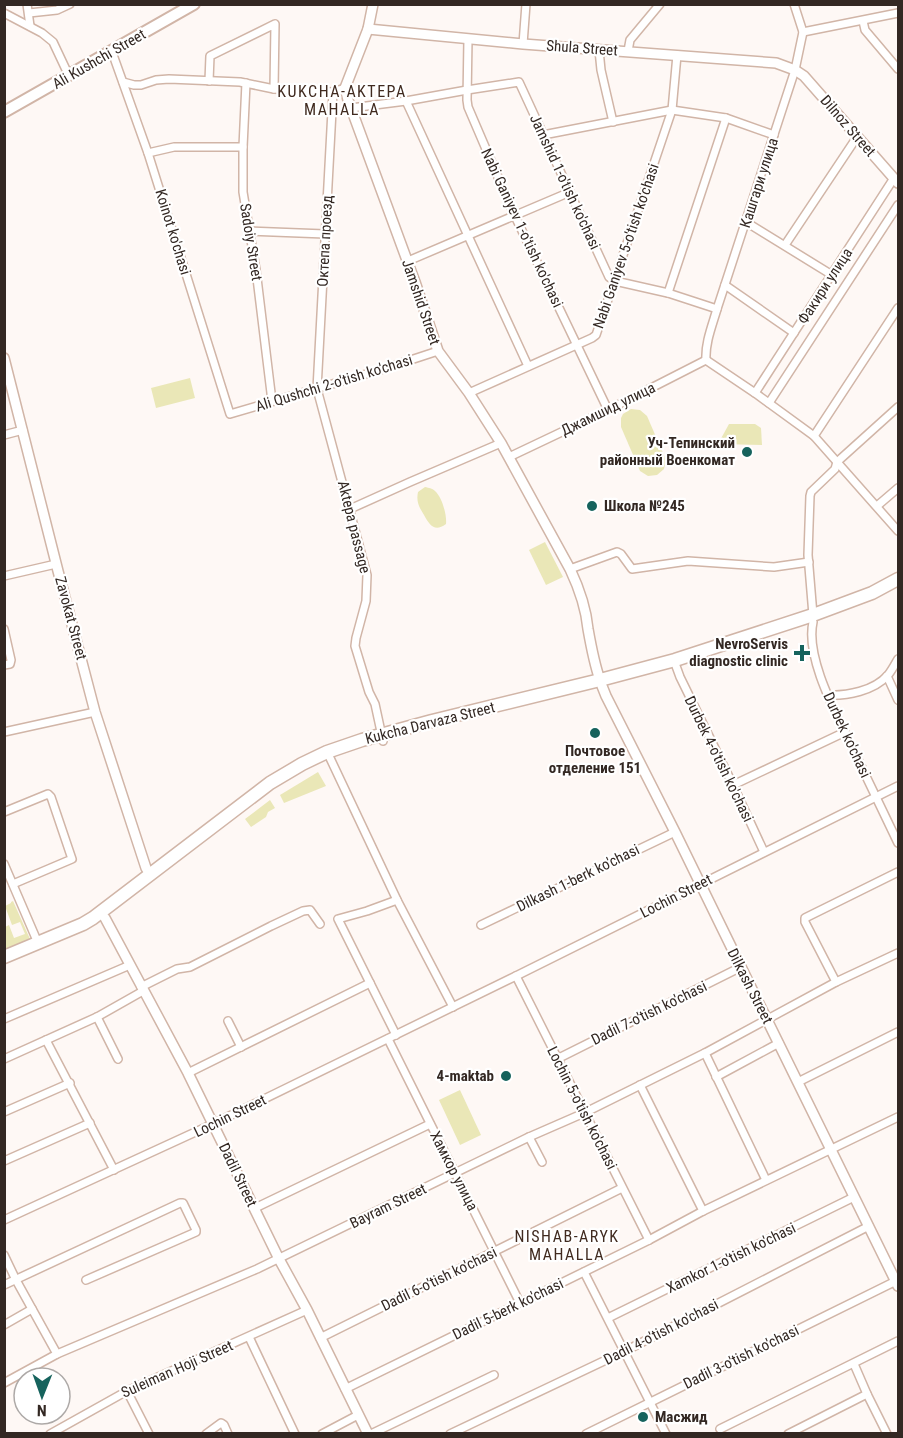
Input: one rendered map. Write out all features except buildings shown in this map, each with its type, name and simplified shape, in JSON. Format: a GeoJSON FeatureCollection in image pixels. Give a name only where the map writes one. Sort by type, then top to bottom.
{"type":"FeatureCollection","features":[{"type":"Feature","properties":{"kind":"main road","name":"Ali Kushchi Street"},"geometry":{"type":"LineString","coordinates":[[4,112],[191,5]]}},
{"type":"Feature","properties":{"kind":"main road","name":"Kukcha Darvaza Street"},"geometry":{"type":"LineString","coordinates":[[813,619],[898,579]]}},
{"type":"Feature","properties":{"kind":"main road","name":"Kukcha Darvaza Street"},"geometry":{"type":"LineString","coordinates":[[4,963],[104,915],[273,789],[329,755],[382,738],[675,663],[874,600],[898,587]]}},
{"type":"Feature","properties":{"kind":"main road","name":"Kukcha Darvaza Street"},"geometry":{"type":"LineString","coordinates":[[4,957],[39,946]]}},
{"type":"Feature","properties":{"kind":"street"},"geometry":{"type":"LineString","coordinates":[[30,26],[28,9],[57,10],[70,4]]}},
{"type":"Feature","properties":{"kind":"street"},"geometry":{"type":"LineString","coordinates":[[123,82],[141,85],[165,79],[246,82],[274,89],[333,92],[345,88],[368,29],[373,4]]}},
{"type":"Feature","properties":{"kind":"street"},"geometry":{"type":"LineString","coordinates":[[524,44],[526,4]]}},
{"type":"Feature","properties":{"kind":"street"},"geometry":{"type":"LineString","coordinates":[[628,51],[630,40],[660,4]]}},
{"type":"Feature","properties":{"kind":"street","name":"Кашгари улица"},"geometry":{"type":"LineString","coordinates":[[706,360],[717,309],[795,70],[803,32],[794,4]]}},
{"type":"Feature","properties":{"kind":"street"},"geometry":{"type":"LineString","coordinates":[[4,13],[42,33],[53,42],[69,76]]}},
{"type":"Feature","properties":{"kind":"street"},"geometry":{"type":"LineString","coordinates":[[803,32],[898,13]]}},
{"type":"Feature","properties":{"kind":"street"},"geometry":{"type":"LineString","coordinates":[[863,21],[865,30],[898,69]]}},
{"type":"Feature","properties":{"kind":"street"},"geometry":{"type":"LineString","coordinates":[[209,81],[210,56],[275,24],[274,89]]}},
{"type":"Feature","properties":{"kind":"street","name":"Shula Street"},"geometry":{"type":"LineString","coordinates":[[368,29],[524,44],[776,63],[795,70]]}},
{"type":"Feature","properties":{"kind":"street","name":"Nabi Ganiyev 1-o'tish ko'chasi"},"geometry":{"type":"LineString","coordinates":[[468,39],[468,107],[514,215],[608,410]]}},
{"type":"Feature","properties":{"kind":"street"},"geometry":{"type":"LineString","coordinates":[[599,50],[601,70],[613,122]]}},
{"type":"Feature","properties":{"kind":"street","name":"Koinot ko'chasi"},"geometry":{"type":"LineString","coordinates":[[112,52],[148,153],[230,414]]}},
{"type":"Feature","properties":{"kind":"street","name":"Nabi Ganiyev 5-o'tish ko'chasi"},"geometry":{"type":"LineString","coordinates":[[469,393],[592,339],[596,335],[672,110],[677,55]]}},
{"type":"Feature","properties":{"kind":"street","name":"Dilnoz Street"},"geometry":{"type":"LineString","coordinates":[[795,70],[804,76],[896,181]]}},
{"type":"Feature","properties":{"kind":"street","name":"Sadoiy Street"},"geometry":{"type":"LineString","coordinates":[[246,82],[243,192],[256,270],[272,401]]}},
{"type":"Feature","properties":{"kind":"street","name":"Jamshid 1-o'tish ko'chasi"},"geometry":{"type":"LineString","coordinates":[[467,90],[519,82],[609,277],[615,281]]}},
{"type":"Feature","properties":{"kind":"street","name":"Jamshid Street"},"geometry":{"type":"LineString","coordinates":[[345,88],[438,351],[469,393],[501,443],[570,569],[578,586],[594,662],[601,683]]}},
{"type":"Feature","properties":{"kind":"street"},"geometry":{"type":"LineString","coordinates":[[351,108],[467,90]]}},
{"type":"Feature","properties":{"kind":"street","name":"Октепа проезд"},"geometry":{"type":"LineString","coordinates":[[317,389],[333,92]]}},
{"type":"Feature","properties":{"kind":"street"},"geometry":{"type":"LineString","coordinates":[[406,101],[528,366]]}},
{"type":"Feature","properties":{"kind":"street"},"geometry":{"type":"LineString","coordinates":[[543,135],[672,110],[726,118],[774,135]]}},
{"type":"Feature","properties":{"kind":"street"},"geometry":{"type":"LineString","coordinates":[[668,293],[726,118]]}},
{"type":"Feature","properties":{"kind":"street"},"geometry":{"type":"LineString","coordinates":[[785,244],[857,137]]}},
{"type":"Feature","properties":{"kind":"street"},"geometry":{"type":"LineString","coordinates":[[148,153],[174,147],[243,147]]}},
{"type":"Feature","properties":{"kind":"street","name":"Факири улица"},"geometry":{"type":"LineString","coordinates":[[755,393],[896,181]]}},
{"type":"Feature","properties":{"kind":"street"},"geometry":{"type":"LineString","coordinates":[[408,261],[570,192]]}},
{"type":"Feature","properties":{"kind":"street","name":"Факири улица"},"geometry":{"type":"LineString","coordinates":[[769,404],[898,205]]}},
{"type":"Feature","properties":{"kind":"street"},"geometry":{"type":"LineString","coordinates":[[746,222],[832,275]]}},
{"type":"Feature","properties":{"kind":"street"},"geometry":{"type":"LineString","coordinates":[[249,231],[325,234]]}},
{"type":"Feature","properties":{"kind":"street"},"geometry":{"type":"LineString","coordinates":[[615,281],[668,293],[717,309]]}},
{"type":"Feature","properties":{"kind":"street"},"geometry":{"type":"LineString","coordinates":[[725,285],[794,333]]}},
{"type":"Feature","properties":{"kind":"street"},"geometry":{"type":"LineString","coordinates":[[814,436],[898,308]]}},
{"type":"Feature","properties":{"kind":"street","name":"Ali Qushchi 2-o'tish ko'chasi"},"geometry":{"type":"LineString","coordinates":[[230,414],[438,351]]}},
{"type":"Feature","properties":{"kind":"street","name":"Zavokat Street"},"geometry":{"type":"LineString","coordinates":[[4,358],[95,712],[146,868],[152,877]]}},
{"type":"Feature","properties":{"kind":"street"},"geometry":{"type":"LineString","coordinates":[[706,360],[814,436],[898,531]]}},
{"type":"Feature","properties":{"kind":"street","name":"Джамшид улица"},"geometry":{"type":"LineString","coordinates":[[509,457],[706,360]]}},
{"type":"Feature","properties":{"kind":"street","name":"Aktepa passage"},"geometry":{"type":"LineString","coordinates":[[317,389],[367,575],[366,600],[356,646],[369,692],[375,704],[382,738]]}},
{"type":"Feature","properties":{"kind":"street","name":"Durbek ko'chasi"},"geometry":{"type":"LineString","coordinates":[[898,407],[837,462],[835,470],[814,489],[810,496],[809,562],[813,619],[811,632],[816,661],[827,695],[898,843]]}},
{"type":"Feature","properties":{"kind":"street"},"geometry":{"type":"LineString","coordinates":[[4,435],[23,430]]}},
{"type":"Feature","properties":{"kind":"street"},"geometry":{"type":"LineString","coordinates":[[350,509],[501,443]]}},
{"type":"Feature","properties":{"kind":"street"},"geometry":{"type":"LineString","coordinates":[[877,506],[898,488]]}},
{"type":"Feature","properties":{"kind":"street"},"geometry":{"type":"LineString","coordinates":[[570,569],[617,552],[632,569],[688,561],[774,567],[809,562]]}},
{"type":"Feature","properties":{"kind":"street"},"geometry":{"type":"LineString","coordinates":[[4,576],[56,564]]}},
{"type":"Feature","properties":{"kind":"street"},"geometry":{"type":"LineString","coordinates":[[4,629],[12,660],[10,664],[4,665]]}},
{"type":"Feature","properties":{"kind":"street"},"geometry":{"type":"LineString","coordinates":[[827,695],[838,696],[873,686],[896,669],[898,659]]}},
{"type":"Feature","properties":{"kind":"street","name":"Durbek 4-o'tish ko'chasi"},"geometry":{"type":"LineString","coordinates":[[675,663],[764,852]]}},
{"type":"Feature","properties":{"kind":"street"},"geometry":{"type":"LineString","coordinates":[[887,676],[898,700]]}},
{"type":"Feature","properties":{"kind":"street","name":"Dilkash Street"},"geometry":{"type":"LineString","coordinates":[[601,683],[897,1283]]}},
{"type":"Feature","properties":{"kind":"street"},"geometry":{"type":"LineString","coordinates":[[4,732],[95,712]]}},
{"type":"Feature","properties":{"kind":"street"},"geometry":{"type":"LineString","coordinates":[[733,785],[845,732]]}},
{"type":"Feature","properties":{"kind":"street"},"geometry":{"type":"LineString","coordinates":[[329,755],[397,900],[453,1007]]}},
{"type":"Feature","properties":{"kind":"street","name":"Lochin Street"},"geometry":{"type":"LineString","coordinates":[[4,1220],[213,1124],[898,786]]}},
{"type":"Feature","properties":{"kind":"street"},"geometry":{"type":"LineString","coordinates":[[4,812],[48,794],[72,859],[13,884]]}},
{"type":"Feature","properties":{"kind":"street","name":"Dilkash 1-berk ko'chasi"},"geometry":{"type":"LineString","coordinates":[[481,925],[675,832]]}},
{"type":"Feature","properties":{"kind":"street"},"geometry":{"type":"LineString","coordinates":[[4,864],[39,946]]}},
{"type":"Feature","properties":{"kind":"street"},"geometry":{"type":"LineString","coordinates":[[836,982],[805,918],[898,872]]}},
{"type":"Feature","properties":{"kind":"street"},"geometry":{"type":"LineString","coordinates":[[396,1035],[338,919],[367,912],[397,900]]}},
{"type":"Feature","properties":{"kind":"street"},"geometry":{"type":"LineString","coordinates":[[4,1059],[97,1017],[177,969],[190,967],[303,911],[310,910],[320,924]]}},
{"type":"Feature","properties":{"kind":"street","name":"Dadil Street"},"geometry":{"type":"LineString","coordinates":[[104,915],[188,1073],[279,1259],[369,1434]]}},
{"type":"Feature","properties":{"kind":"street","name":"Bayram Street"},"geometry":{"type":"LineString","coordinates":[[4,1383],[57,1354],[279,1259],[529,1137],[584,1113],[705,1053],[836,982],[898,953]]}},
{"type":"Feature","properties":{"kind":"street"},"geometry":{"type":"LineString","coordinates":[[4,1019],[130,965]]}},
{"type":"Feature","properties":{"kind":"street","name":"Dadil 7-o'tish ko'chasi"},"geometry":{"type":"LineString","coordinates":[[557,1059],[741,967]]}},
{"type":"Feature","properties":{"kind":"street","name":"Lochin 5-o'tish ko'chasi"},"geometry":{"type":"LineString","coordinates":[[516,976],[649,1240]]}},
{"type":"Feature","properties":{"kind":"street"},"geometry":{"type":"LineString","coordinates":[[188,1073],[370,983]]}},
{"type":"Feature","properties":{"kind":"street"},"geometry":{"type":"LineString","coordinates":[[97,1017],[118,1059]]}},
{"type":"Feature","properties":{"kind":"street"},"geometry":{"type":"LineString","coordinates":[[228,1021],[241,1047]]}},
{"type":"Feature","properties":{"kind":"street"},"geometry":{"type":"LineString","coordinates":[[798,1082],[898,1032]]}},
{"type":"Feature","properties":{"kind":"street","name":"Хамкор улица"},"geometry":{"type":"LineString","coordinates":[[388,1039],[520,1303]]}},
{"type":"Feature","properties":{"kind":"street"},"geometry":{"type":"LineString","coordinates":[[46,1040],[114,1170]]}},
{"type":"Feature","properties":{"kind":"street"},"geometry":{"type":"LineString","coordinates":[[716,1077],[779,1043]]}},
{"type":"Feature","properties":{"kind":"street"},"geometry":{"type":"LineString","coordinates":[[705,1053],[766,1180]]}},
{"type":"Feature","properties":{"kind":"street"},"geometry":{"type":"LineString","coordinates":[[4,1112],[70,1083]]}},
{"type":"Feature","properties":{"kind":"street"},"geometry":{"type":"LineString","coordinates":[[639,1085],[703,1210]]}},
{"type":"Feature","properties":{"kind":"street","name":"Dadil 5-berk ko'chasi"},"geometry":{"type":"LineString","coordinates":[[345,1389],[649,1240],[703,1210],[898,1117]]}},
{"type":"Feature","properties":{"kind":"street"},"geometry":{"type":"LineString","coordinates":[[4,1161],[90,1123]]}},
{"type":"Feature","properties":{"kind":"street"},"geometry":{"type":"LineString","coordinates":[[255,1208],[430,1124]]}},
{"type":"Feature","properties":{"kind":"street"},"geometry":{"type":"LineString","coordinates":[[529,1137],[542,1162]]}},
{"type":"Feature","properties":{"kind":"street","name":"Dadil 6-o'tish ko'chasi"},"geometry":{"type":"LineString","coordinates":[[320,1338],[622,1188]]}},
{"type":"Feature","properties":{"kind":"street","name":"Xamkor 1-o'tish ko'chasi"},"geometry":{"type":"LineString","coordinates":[[608,1318],[854,1197]]}},
{"type":"Feature","properties":{"kind":"street"},"geometry":{"type":"LineString","coordinates":[[4,1285],[183,1203],[196,1232],[86,1280]]}},
{"type":"Feature","properties":{"kind":"street","name":"Dadil 4-o'tish ko'chasi"},"geometry":{"type":"LineString","coordinates":[[450,1434],[625,1351],[869,1226]]}},
{"type":"Feature","properties":{"kind":"street"},"geometry":{"type":"LineString","coordinates":[[4,1255],[57,1354]]}},
{"type":"Feature","properties":{"kind":"street"},"geometry":{"type":"LineString","coordinates":[[584,1272],[666,1434]]}},
{"type":"Feature","properties":{"kind":"street","name":"Dadil 3-o'tish ko'chasi"},"geometry":{"type":"LineString","coordinates":[[586,1434],[897,1283]]}},
{"type":"Feature","properties":{"kind":"street"},"geometry":{"type":"LineString","coordinates":[[4,1325],[32,1309]]}},
{"type":"Feature","properties":{"kind":"street","name":"Suleiman Hoji Street"},"geometry":{"type":"LineString","coordinates":[[50,1434],[127,1391],[307,1310]]}},
{"type":"Feature","properties":{"kind":"street"},"geometry":{"type":"LineString","coordinates":[[249,1337],[295,1434]]}},
{"type":"Feature","properties":{"kind":"street"},"geometry":{"type":"LineString","coordinates":[[720,1430],[898,1341]]}},
{"type":"Feature","properties":{"kind":"street"},"geometry":{"type":"LineString","coordinates":[[854,1364],[887,1434]]}},
{"type":"Feature","properties":{"kind":"street"},"geometry":{"type":"LineString","coordinates":[[369,1434],[494,1375]]}},
{"type":"Feature","properties":{"kind":"street"},"geometry":{"type":"LineString","coordinates":[[127,1391],[149,1434]]}},
{"type":"Feature","properties":{"kind":"street"},"geometry":{"type":"LineString","coordinates":[[788,1434],[867,1394]]}},
{"type":"Feature","properties":{"kind":"street"},"geometry":{"type":"LineString","coordinates":[[322,1434],[358,1415]]}},
{"type":"Feature","properties":{"kind":"street"},"geometry":{"type":"LineString","coordinates":[[206,1434],[220,1423],[224,1425],[228,1434]]}},
{"type":"Feature","properties":{"kind":"shaded area"},"geometry":{"type":"Polygon","coordinates":[[[190,378],[195,398],[156,408],[151,388],[190,378]]]}},
{"type":"Feature","properties":{"kind":"shaded area"},"geometry":{"type":"Polygon","coordinates":[[[631,409],[640,410],[647,416],[666,460],[664,469],[657,475],[648,476],[640,471],[621,427],[623,414],[631,409]]]}},
{"type":"Feature","properties":{"kind":"shaded area"},"geometry":{"type":"Polygon","coordinates":[[[729,424],[755,424],[761,428],[762,445],[718,444],[729,424]]]}},
{"type":"Feature","properties":{"kind":"shaded area"},"geometry":{"type":"Polygon","coordinates":[[[425,487],[434,490],[442,502],[446,524],[439,528],[431,525],[419,507],[418,492],[425,487]]]}},
{"type":"Feature","properties":{"kind":"shaded area"},"geometry":{"type":"Polygon","coordinates":[[[545,542],[563,577],[546,585],[529,550],[545,542]]]}},
{"type":"Feature","properties":{"kind":"shaded area"},"geometry":{"type":"Polygon","coordinates":[[[318,772],[326,786],[284,803],[280,795],[318,772]]]}},
{"type":"Feature","properties":{"kind":"shaded area"},"geometry":{"type":"Polygon","coordinates":[[[270,800],[275,808],[251,827],[245,819],[270,800]]]}},
{"type":"Feature","properties":{"kind":"shaded area"},"geometry":{"type":"Polygon","coordinates":[[[13,901],[30,939],[5,949],[5,927],[9,925],[14,938],[25,934],[20,922],[12,925],[5,906],[13,901]]]}},
{"type":"Feature","properties":{"kind":"shaded area"},"geometry":{"type":"Polygon","coordinates":[[[460,1090],[481,1135],[460,1145],[439,1100],[460,1090]]]}},
{"type":"Feature","properties":{"kind":"place","name":"Уч-Тепинский районный Военкомат"},"geometry":{"type":"Point","coordinates":[747,452]}},
{"type":"Feature","properties":{"kind":"place","name":"Школа №245"},"geometry":{"type":"Point","coordinates":[592,506]}},
{"type":"Feature","properties":{"kind":"place","name":"NevroServis diagnostic clinic"},"geometry":{"type":"Point","coordinates":[802,653]}},
{"type":"Feature","properties":{"kind":"place","name":"Почтовое отделение 151"},"geometry":{"type":"Point","coordinates":[595,733]}},
{"type":"Feature","properties":{"kind":"place","name":"4-maktab"},"geometry":{"type":"Point","coordinates":[506,1076]}},
{"type":"Feature","properties":{"kind":"place","name":"Масжид"},"geometry":{"type":"Point","coordinates":[643,1417]}},
{"type":"Feature","properties":{"kind":"district","name":"KUKCHA-AKTEPA MAHALLA"},"geometry":{"type":"Point","coordinates":[342,100]}},
{"type":"Feature","properties":{"kind":"district","name":"NISHAB-ARYK MAHALLA"},"geometry":{"type":"Point","coordinates":[567,1245]}}]}
